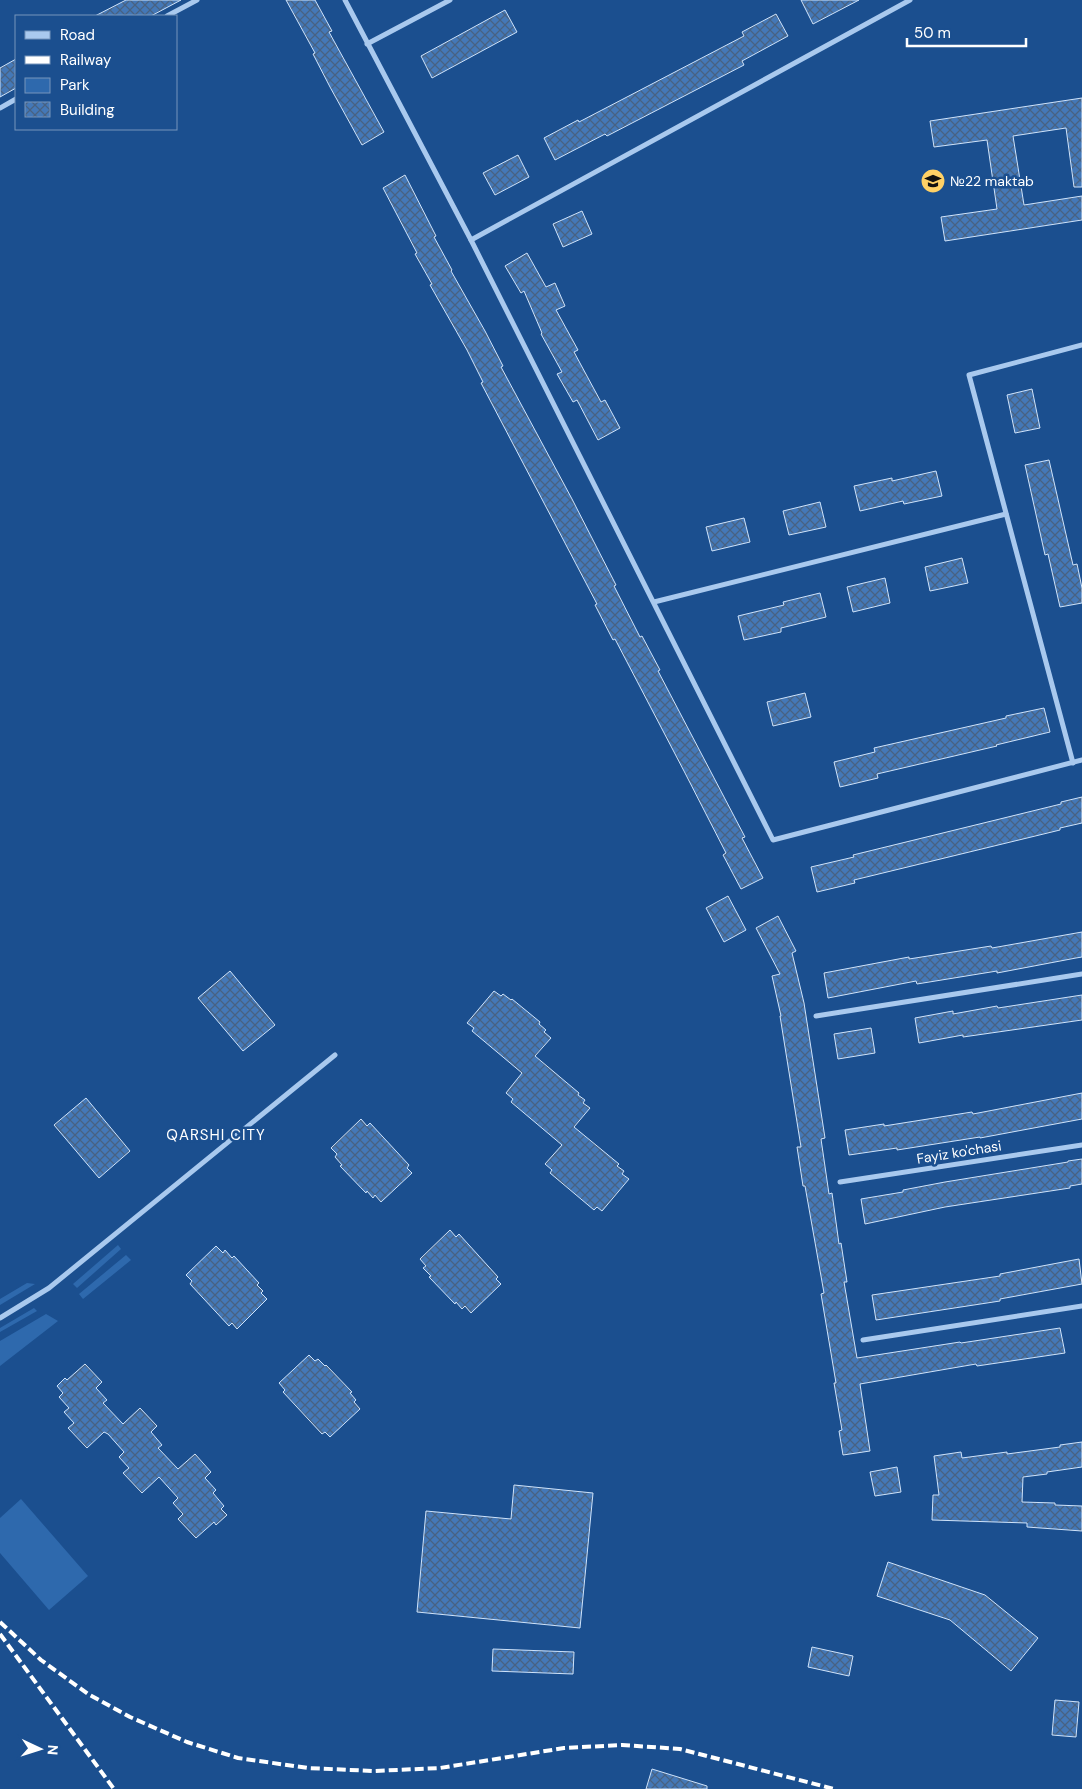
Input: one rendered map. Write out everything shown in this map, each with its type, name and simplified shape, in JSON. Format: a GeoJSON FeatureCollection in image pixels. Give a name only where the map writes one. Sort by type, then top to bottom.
{"type":"FeatureCollection","features":[{"type":"Feature","properties":{"kind":"street"},"geometry":{"type":"LineString","coordinates":[[169,15],[197,0]]}},
{"type":"Feature","properties":{"kind":"street"},"geometry":{"type":"LineString","coordinates":[[345,0],[471,240],[773,840],[1082,760]]}},
{"type":"Feature","properties":{"kind":"street"},"geometry":{"type":"LineString","coordinates":[[367,44],[450,0]]}},
{"type":"Feature","properties":{"kind":"street"},"geometry":{"type":"LineString","coordinates":[[471,240],[910,0]]}},
{"type":"Feature","properties":{"kind":"street"},"geometry":{"type":"LineString","coordinates":[[0,108],[15,100]]}},
{"type":"Feature","properties":{"kind":"street"},"geometry":{"type":"LineString","coordinates":[[1073,763],[969,375],[1082,345]]}},
{"type":"Feature","properties":{"kind":"street"},"geometry":{"type":"LineString","coordinates":[[654,602],[1006,514]]}},
{"type":"Feature","properties":{"kind":"street"},"geometry":{"type":"LineString","coordinates":[[816,1016],[1082,974]]}},
{"type":"Feature","properties":{"kind":"street"},"geometry":{"type":"LineString","coordinates":[[0,1318],[49,1288],[335,1055]]}},
{"type":"Feature","properties":{"kind":"street","name":"Fayiz ko'chasi"},"geometry":{"type":"LineString","coordinates":[[840,1182],[1082,1145]]}},
{"type":"Feature","properties":{"kind":"street"},"geometry":{"type":"LineString","coordinates":[[863,1340],[1082,1306]]}},
{"type":"Feature","properties":{"kind":"green space"},"geometry":{"type":"Polygon","coordinates":[[[118,1245],[121,1249],[77,1288],[73,1284],[118,1245]]]}},
{"type":"Feature","properties":{"kind":"green space"},"geometry":{"type":"Polygon","coordinates":[[[126,1255],[131,1260],[83,1299],[79,1294],[126,1255]]]}},
{"type":"Feature","properties":{"kind":"green space"},"geometry":{"type":"Polygon","coordinates":[[[27,1283],[35,1284],[0,1305],[0,1299],[27,1283]]]}},
{"type":"Feature","properties":{"kind":"green space"},"geometry":{"type":"Polygon","coordinates":[[[34,1308],[37,1311],[0,1332],[0,1328],[34,1308]]]}},
{"type":"Feature","properties":{"kind":"green space"},"geometry":{"type":"Polygon","coordinates":[[[46,1314],[58,1321],[0,1366],[0,1341],[46,1314]]]}},
{"type":"Feature","properties":{"kind":"green space"},"geometry":{"type":"Polygon","coordinates":[[[21,1499],[88,1576],[49,1610],[0,1553],[0,1518],[21,1499]]]}},
{"type":"Feature","properties":{"kind":"building"},"geometry":{"type":"Polygon","coordinates":[[[126,0],[181,0],[153,15],[97,15],[126,0]]]}},
{"type":"Feature","properties":{"kind":"building"},"geometry":{"type":"Polygon","coordinates":[[[286,0],[315,0],[332,31],[329,32],[384,132],[362,145],[286,0]]]}},
{"type":"Feature","properties":{"kind":"building"},"geometry":{"type":"Polygon","coordinates":[[[801,0],[859,0],[813,24],[801,0]]]}},
{"type":"Feature","properties":{"kind":"building"},"geometry":{"type":"Polygon","coordinates":[[[505,10],[517,32],[432,78],[421,56],[505,10]]]}},
{"type":"Feature","properties":{"kind":"building"},"geometry":{"type":"Polygon","coordinates":[[[776,14],[788,36],[742,61],[744,65],[607,136],[605,134],[555,160],[544,138],[578,120],[579,122],[744,36],[742,32],[776,14]]]}},
{"type":"Feature","properties":{"kind":"building"},"geometry":{"type":"Polygon","coordinates":[[[15,60],[15,89],[0,97],[0,68],[15,60]]]}},
{"type":"Feature","properties":{"kind":"building"},"geometry":{"type":"Polygon","coordinates":[[[1082,98],[1082,187],[1074,187],[1066,128],[1013,136],[1024,205],[1082,196],[1082,220],[945,241],[941,217],[997,209],[987,140],[934,147],[930,121],[1082,98]]]}},
{"type":"Feature","properties":{"kind":"building"},"geometry":{"type":"Polygon","coordinates":[[[518,155],[529,177],[495,195],[483,173],[518,155]]]}},
{"type":"Feature","properties":{"kind":"building"},"geometry":{"type":"Polygon","coordinates":[[[405,175],[436,236],[434,237],[451,271],[485,331],[503,366],[501,367],[572,499],[640,637],[642,636],[660,670],[658,671],[745,837],[742,838],[763,878],[741,889],[723,855],[726,853],[615,639],[613,640],[595,605],[597,604],[481,383],[483,382],[467,350],[430,285],[432,284],[415,254],[417,253],[383,188],[405,175]]]}},
{"type":"Feature","properties":{"kind":"building"},"geometry":{"type":"Polygon","coordinates":[[[582,211],[592,234],[563,247],[553,224],[582,211]]]}},
{"type":"Feature","properties":{"kind":"building"},"geometry":{"type":"Polygon","coordinates":[[[527,253],[546,287],[555,283],[565,306],[556,310],[578,350],[574,352],[601,402],[605,400],[620,428],[598,440],[577,400],[573,402],[557,374],[562,372],[541,334],[524,291],[521,293],[505,266],[527,253]]]}},
{"type":"Feature","properties":{"kind":"building"},"geometry":{"type":"Polygon","coordinates":[[[1032,389],[1040,428],[1015,433],[1007,395],[1032,389]]]}},
{"type":"Feature","properties":{"kind":"building"},"geometry":{"type":"Polygon","coordinates":[[[1049,460],[1073,565],[1077,564],[1082,588],[1082,603],[1060,607],[1048,554],[1045,555],[1025,465],[1049,460]]]}},
{"type":"Feature","properties":{"kind":"building"},"geometry":{"type":"Polygon","coordinates":[[[936,471],[942,496],[904,504],[903,501],[860,511],[854,486],[892,478],[892,481],[936,471]]]}},
{"type":"Feature","properties":{"kind":"building"},"geometry":{"type":"Polygon","coordinates":[[[820,502],[826,527],[789,535],[783,511],[820,502]]]}},
{"type":"Feature","properties":{"kind":"building"},"geometry":{"type":"Polygon","coordinates":[[[744,518],[750,542],[712,551],[706,527],[744,518]]]}},
{"type":"Feature","properties":{"kind":"building"},"geometry":{"type":"Polygon","coordinates":[[[962,558],[968,583],[930,591],[925,567],[962,558]]]}},
{"type":"Feature","properties":{"kind":"building"},"geometry":{"type":"Polygon","coordinates":[[[885,578],[890,603],[853,612],[847,587],[885,578]]]}},
{"type":"Feature","properties":{"kind":"building"},"geometry":{"type":"Polygon","coordinates":[[[820,593],[826,617],[781,628],[781,632],[744,640],[738,616],[784,605],[783,602],[820,593]]]}},
{"type":"Feature","properties":{"kind":"building"},"geometry":{"type":"Polygon","coordinates":[[[805,693],[811,717],[773,726],[767,702],[805,693]]]}},
{"type":"Feature","properties":{"kind":"building"},"geometry":{"type":"Polygon","coordinates":[[[1044,708],[1050,732],[877,774],[878,778],[840,787],[834,762],[875,752],[874,748],[1044,708]]]}},
{"type":"Feature","properties":{"kind":"building"},"geometry":{"type":"Polygon","coordinates":[[[1082,797],[1082,823],[854,880],[855,883],[817,892],[811,867],[1061,804],[1061,802],[1082,797]]]}},
{"type":"Feature","properties":{"kind":"building"},"geometry":{"type":"Polygon","coordinates":[[[728,896],[746,930],[724,942],[706,908],[728,896]]]}},
{"type":"Feature","properties":{"kind":"building"},"geometry":{"type":"Polygon","coordinates":[[[778,916],[796,951],[792,953],[804,1003],[825,1138],[821,1139],[829,1194],[832,1193],[839,1244],[841,1243],[847,1282],[844,1282],[857,1358],[1060,1328],[1065,1353],[977,1366],[976,1364],[860,1384],[870,1451],[843,1455],[839,1431],[842,1430],[834,1383],[836,1383],[821,1294],[824,1293],[805,1186],[803,1186],[797,1147],[801,1147],[781,1016],[772,976],[780,974],[756,928],[778,916]]]}},
{"type":"Feature","properties":{"kind":"building"},"geometry":{"type":"Polygon","coordinates":[[[1082,932],[1082,957],[997,973],[997,971],[917,984],[916,981],[828,998],[824,973],[909,957],[909,959],[991,946],[992,948],[1082,932]]]}},
{"type":"Feature","properties":{"kind":"building"},"geometry":{"type":"Polygon","coordinates":[[[230,971],[275,1025],[243,1051],[198,998],[230,971]]]}},
{"type":"Feature","properties":{"kind":"building"},"geometry":{"type":"Polygon","coordinates":[[[494,991],[501,996],[503,994],[512,999],[540,1022],[539,1024],[546,1030],[544,1032],[551,1038],[535,1056],[579,1093],[578,1095],[585,1100],[583,1103],[590,1108],[574,1127],[619,1164],[617,1166],[624,1171],[622,1174],[629,1179],[602,1211],[597,1207],[594,1210],[550,1173],[552,1170],[545,1164],[562,1145],[511,1102],[513,1099],[506,1093],[522,1073],[472,1031],[474,1028],[467,1023],[494,991]]]}},
{"type":"Feature","properties":{"kind":"building"},"geometry":{"type":"Polygon","coordinates":[[[1082,995],[1082,1020],[963,1037],[963,1035],[919,1043],[915,1018],[953,1011],[953,1014],[997,1006],[998,1008],[1082,995]]]}},
{"type":"Feature","properties":{"kind":"building"},"geometry":{"type":"Polygon","coordinates":[[[871,1028],[875,1053],[838,1059],[834,1034],[871,1028]]]}},
{"type":"Feature","properties":{"kind":"building"},"geometry":{"type":"Polygon","coordinates":[[[1082,1093],[1082,1119],[980,1138],[849,1155],[845,1130],[884,1124],[884,1126],[972,1112],[973,1114],[1082,1093]]]}},
{"type":"Feature","properties":{"kind":"building"},"geometry":{"type":"Polygon","coordinates":[[[86,1098],[130,1151],[99,1178],[54,1125],[86,1098]]]}},
{"type":"Feature","properties":{"kind":"building"},"geometry":{"type":"Polygon","coordinates":[[[361,1119],[367,1126],[370,1123],[409,1165],[407,1168],[412,1173],[381,1202],[375,1195],[373,1198],[367,1191],[366,1193],[340,1166],[342,1165],[335,1157],[337,1154],[331,1148],[361,1119]]]}},
{"type":"Feature","properties":{"kind":"building"},"geometry":{"type":"Polygon","coordinates":[[[1082,1159],[1082,1184],[1070,1186],[1070,1188],[945,1207],[865,1224],[861,1199],[945,1182],[1082,1159]]]}},
{"type":"Feature","properties":{"kind":"building"},"geometry":{"type":"Polygon","coordinates":[[[450,1230],[456,1237],[459,1234],[498,1277],[496,1279],[501,1284],[471,1313],[465,1306],[462,1309],[456,1302],[455,1304],[429,1277],[431,1276],[423,1268],[426,1266],[420,1259],[450,1230]]]}},
{"type":"Feature","properties":{"kind":"building"},"geometry":{"type":"Polygon","coordinates":[[[216,1246],[223,1253],[225,1250],[232,1258],[234,1256],[259,1283],[257,1285],[263,1291],[261,1293],[267,1299],[237,1329],[232,1323],[229,1326],[190,1284],[192,1281],[186,1275],[216,1246]]]}},
{"type":"Feature","properties":{"kind":"building"},"geometry":{"type":"Polygon","coordinates":[[[1079,1259],[1082,1284],[1000,1299],[1000,1301],[876,1320],[872,1295],[1000,1276],[1000,1274],[1079,1259]]]}},
{"type":"Feature","properties":{"kind":"building"},"geometry":{"type":"Polygon","coordinates":[[[309,1355],[315,1361],[318,1359],[326,1365],[352,1392],[350,1393],[356,1400],[354,1402],[360,1409],[330,1437],[325,1432],[322,1434],[283,1392],[285,1390],[279,1383],[309,1355]]]}},
{"type":"Feature","properties":{"kind":"building"},"geometry":{"type":"Polygon","coordinates":[[[85,1364],[102,1382],[96,1388],[107,1400],[103,1403],[123,1424],[140,1408],[157,1426],[151,1432],[162,1445],[158,1448],[178,1469],[195,1454],[211,1472],[205,1478],[216,1490],[213,1493],[224,1506],[221,1509],[227,1515],[216,1525],[214,1522],[196,1538],[178,1519],[183,1514],[173,1503],[178,1498],[159,1477],[142,1493],[123,1473],[129,1468],[119,1457],[124,1452],[108,1434],[104,1432],[87,1448],[68,1428],[74,1423],[64,1412],[69,1408],[59,1397],[63,1393],[57,1386],[85,1364]]]}},
{"type":"Feature","properties":{"kind":"building"},"geometry":{"type":"Polygon","coordinates":[[[1082,1442],[1082,1467],[1023,1477],[1022,1502],[1082,1506],[1082,1531],[1027,1527],[1027,1523],[932,1520],[933,1495],[939,1495],[934,1456],[961,1452],[962,1458],[1007,1452],[1007,1454],[1082,1442]]]}},
{"type":"Feature","properties":{"kind":"building"},"geometry":{"type":"Polygon","coordinates":[[[897,1467],[901,1492],[875,1496],[870,1472],[897,1467]]]}},
{"type":"Feature","properties":{"kind":"building"},"geometry":{"type":"Polygon","coordinates":[[[514,1485],[593,1493],[580,1628],[417,1612],[426,1511],[511,1519],[514,1485]]]}},
{"type":"Feature","properties":{"kind":"building"},"geometry":{"type":"Polygon","coordinates":[[[888,1562],[985,1595],[1038,1638],[1011,1671],[950,1620],[877,1596],[888,1562]]]}},
{"type":"Feature","properties":{"kind":"building"},"geometry":{"type":"Polygon","coordinates":[[[812,1647],[853,1656],[849,1676],[808,1667],[812,1647]]]}},
{"type":"Feature","properties":{"kind":"building"},"geometry":{"type":"Polygon","coordinates":[[[493,1649],[574,1652],[573,1674],[492,1671],[493,1649]]]}},
{"type":"Feature","properties":{"kind":"building"},"geometry":{"type":"Polygon","coordinates":[[[1055,1700],[1079,1702],[1076,1737],[1052,1735],[1055,1700]]]}},
{"type":"Feature","properties":{"kind":"building"},"geometry":{"type":"Polygon","coordinates":[[[652,1769],[707,1786],[707,1789],[646,1789],[652,1769]]]}},
{"type":"Feature","properties":{"kind":"railway"},"geometry":{"type":"LineString","coordinates":[[0,1622],[41,1660],[88,1694],[130,1717],[187,1742],[238,1758],[308,1768],[374,1771],[440,1768],[564,1748],[622,1745],[680,1749],[834,1789]]}},
{"type":"Feature","properties":{"kind":"railway"},"geometry":{"type":"LineString","coordinates":[[0,1634],[114,1789]]}},
{"type":"Feature","properties":{"kind":"place","name":"№22 maktab"},"geometry":{"type":"Point","coordinates":[933,181]}},
{"type":"Feature","properties":{"kind":"district","name":"QARSHI CITY"},"geometry":{"type":"Point","coordinates":[216,1135]}}]}
